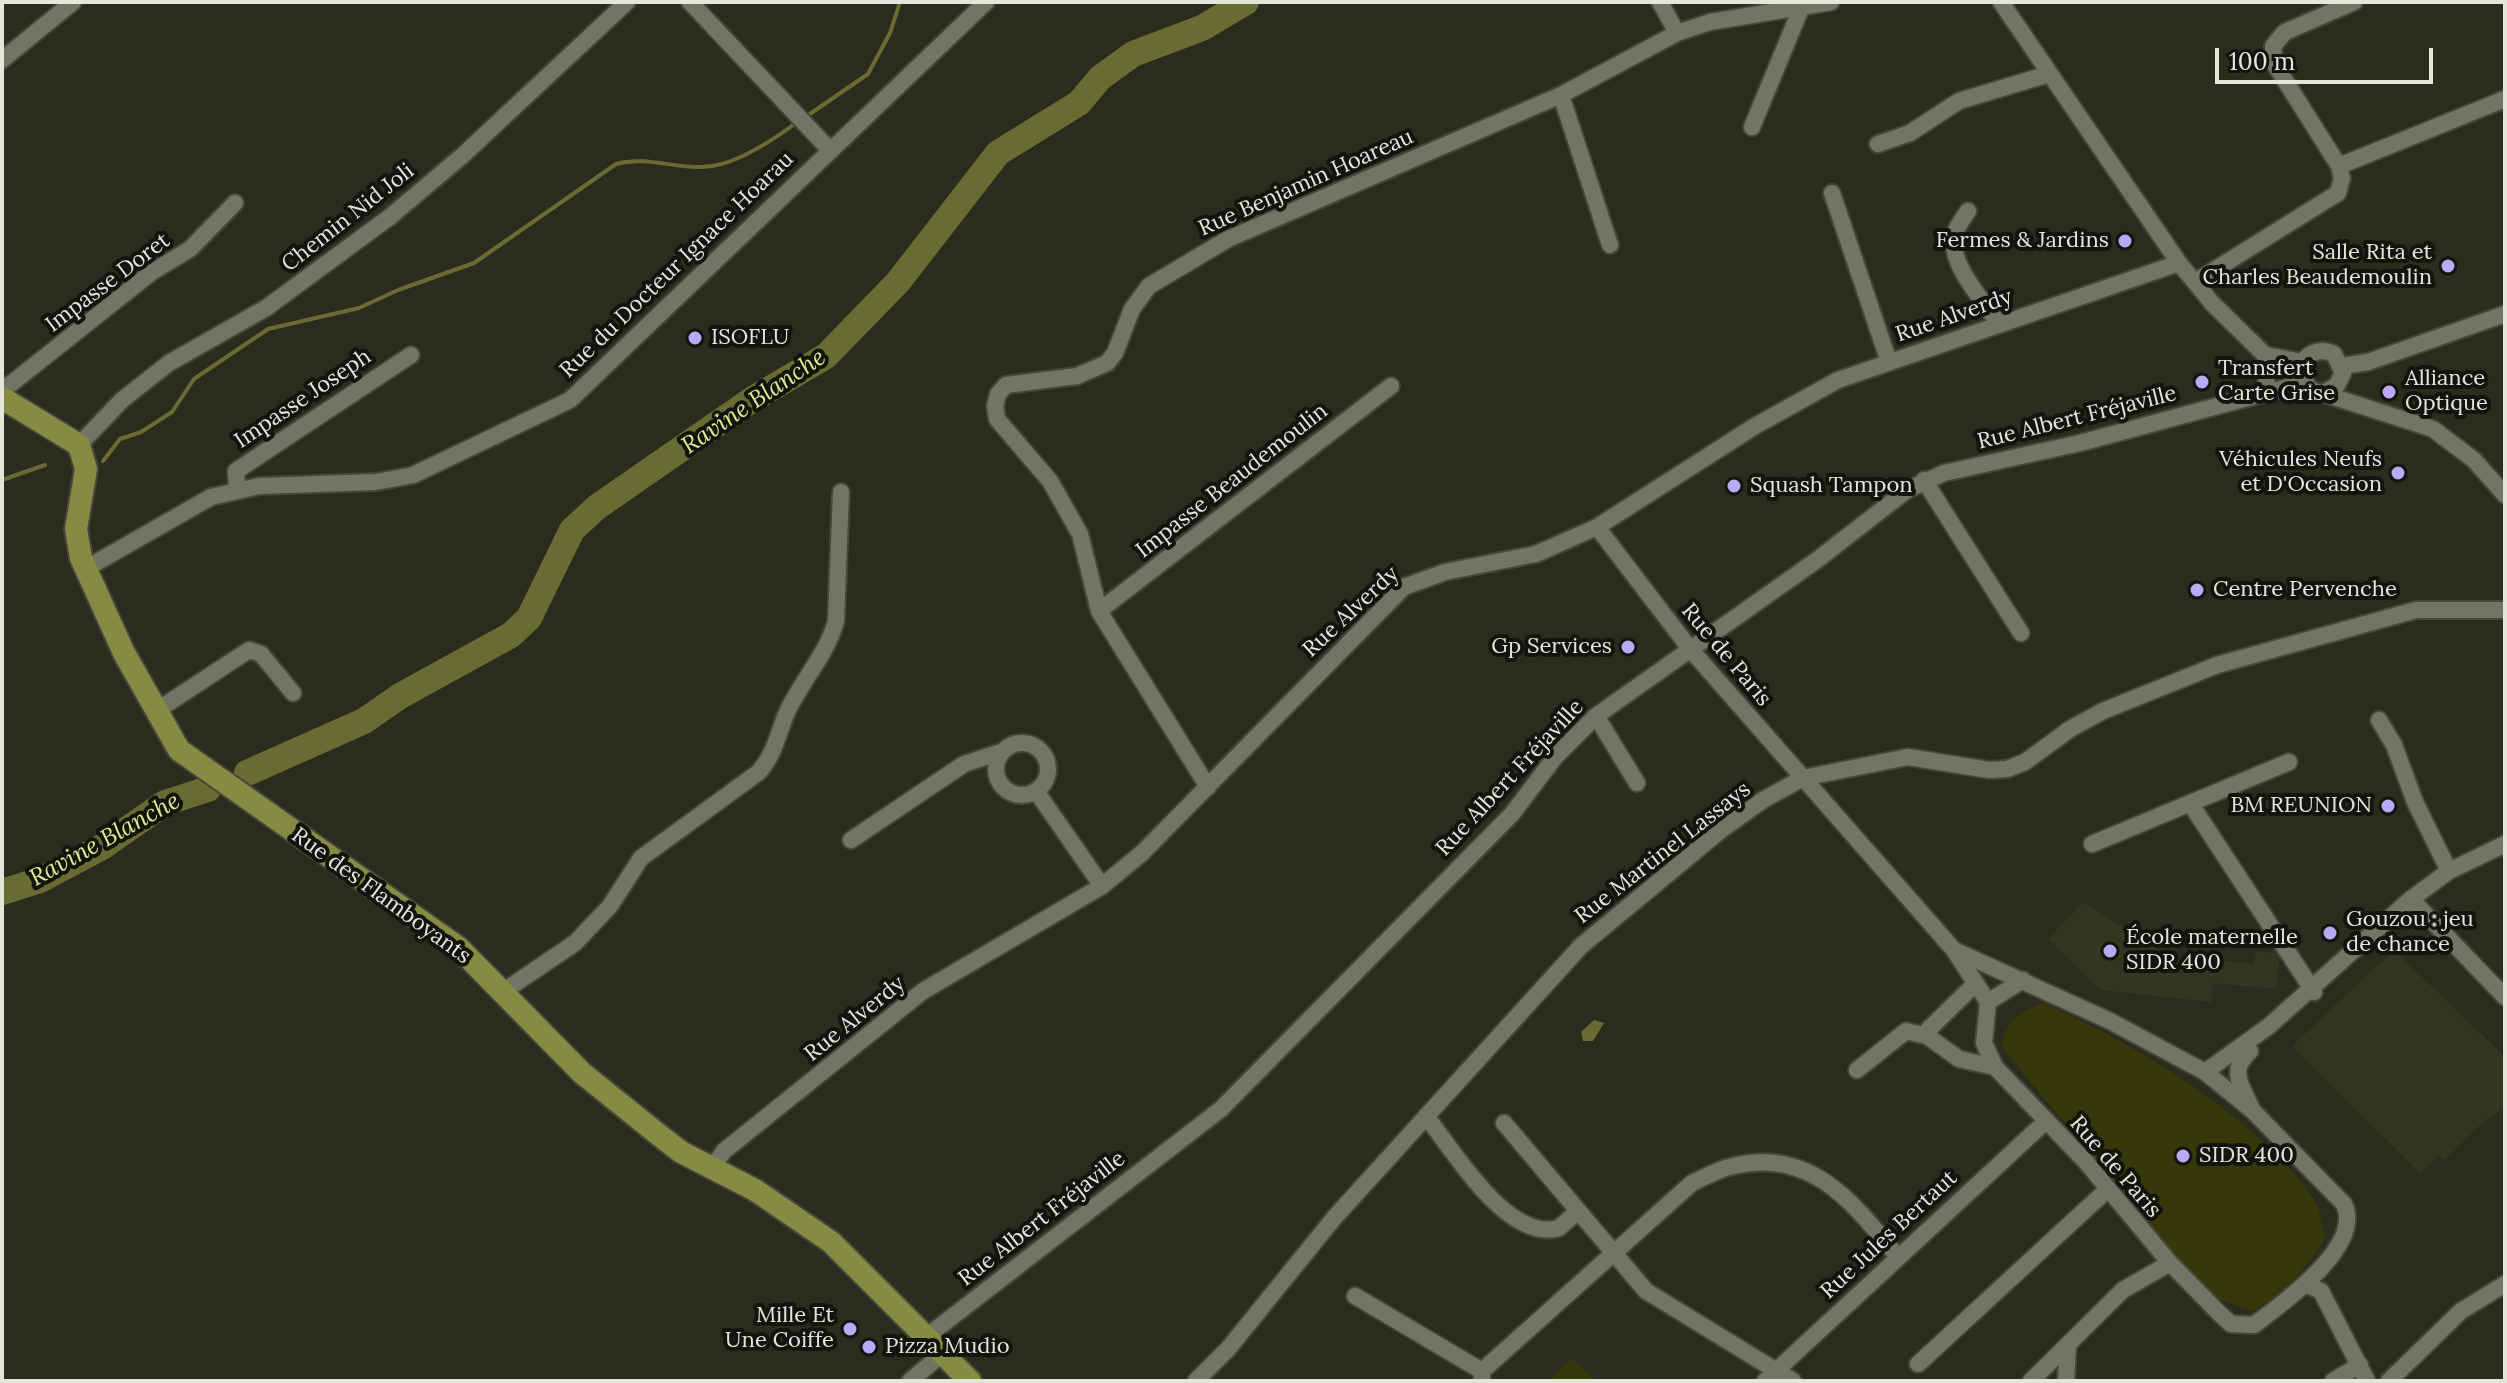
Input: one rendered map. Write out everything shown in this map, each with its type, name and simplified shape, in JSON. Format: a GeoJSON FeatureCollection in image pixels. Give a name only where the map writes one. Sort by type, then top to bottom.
{"type":"FeatureCollection","features":[{"type":"Feature","properties":{"kind":"main road"},"geometry":{"type":"LineString","coordinates":[[2,398],[79,445]]}},
{"type":"Feature","properties":{"kind":"main road","name":"Rue des Flamboyants"},"geometry":{"type":"LineString","coordinates":[[79,445],[86,469],[76,529],[85,569],[124,653],[179,750],[459,948],[582,1073],[659,1135],[755,1190],[831,1242],[970,1381]]}},
{"type":"Feature","properties":{"kind":"street"},"geometry":{"type":"LineString","coordinates":[[2,60],[73,2]]}},
{"type":"Feature","properties":{"kind":"street","name":"Chemin Nid Joli"},"geometry":{"type":"LineString","coordinates":[[79,445],[122,400],[169,363],[266,308],[391,216],[462,156],[627,2]]}},
{"type":"Feature","properties":{"kind":"street"},"geometry":{"type":"LineString","coordinates":[[690,2],[829,149]]}},
{"type":"Feature","properties":{"kind":"street","name":"Rue du Docteur Ignace Hoarau"},"geometry":{"type":"LineString","coordinates":[[85,569],[189,507],[237,490],[376,482],[413,475],[570,400],[986,2]]}},
{"type":"Feature","properties":{"kind":"street"},"geometry":{"type":"LineString","coordinates":[[1660,2],[1677,33]]}},
{"type":"Feature","properties":{"kind":"street","name":"Rue Benjamin Hoareau"},"geometry":{"type":"LineString","coordinates":[[1208,787],[1099,611],[1080,534],[1050,481],[997,419],[995,406],[998,394],[1006,385],[1077,376],[1107,363],[1115,353],[1132,309],[1149,286],[1228,239],[1561,95],[1677,33],[1710,22],[1831,2]]}},
{"type":"Feature","properties":{"kind":"street"},"geometry":{"type":"LineString","coordinates":[[2001,2],[2179,263],[2269,360],[2301,373],[2336,381],[2368,362],[2505,314]]}},
{"type":"Feature","properties":{"kind":"street"},"geometry":{"type":"LineString","coordinates":[[2195,282],[2338,193],[2342,178],[2339,166],[2274,63],[2273,46],[2285,32],[2354,2]]}},
{"type":"Feature","properties":{"kind":"street"},"geometry":{"type":"LineString","coordinates":[[1752,127],[1802,6]]}},
{"type":"Feature","properties":{"kind":"street"},"geometry":{"type":"LineString","coordinates":[[1878,144],[1910,133],[1959,101],[2049,74]]}},
{"type":"Feature","properties":{"kind":"street"},"geometry":{"type":"LineString","coordinates":[[1561,95],[1610,245]]}},
{"type":"Feature","properties":{"kind":"street"},"geometry":{"type":"LineString","coordinates":[[2339,166],[2505,99]]}},
{"type":"Feature","properties":{"kind":"street"},"geometry":{"type":"LineString","coordinates":[[1832,193],[1889,362]]}},
{"type":"Feature","properties":{"kind":"street","name":"Impasse Doret"},"geometry":{"type":"LineString","coordinates":[[2,391],[152,272],[190,249],[235,203]]}},
{"type":"Feature","properties":{"kind":"street"},"geometry":{"type":"LineString","coordinates":[[1968,211],[1954,235],[1954,248],[1958,261],[1999,324]]}},
{"type":"Feature","properties":{"kind":"street","name":"Rue Alverdy"},"geometry":{"type":"LineString","coordinates":[[712,1168],[724,1151],[923,991],[1102,886],[1142,853],[1404,587],[1445,572],[1536,554],[1597,527],[1755,426],[1838,380],[2179,263]]}},
{"type":"Feature","properties":{"kind":"street"},"geometry":{"type":"LineString","coordinates":[[2301,373],[2309,354],[2320,350],[2334,354],[2336,381],[2351,404],[2415,421],[2447,437],[2505,495]]}},
{"type":"Feature","properties":{"kind":"street","name":"Impasse Joseph"},"geometry":{"type":"LineString","coordinates":[[237,490],[236,471],[411,355]]}},
{"type":"Feature","properties":{"kind":"street"},"geometry":{"type":"LineString","coordinates":[[2265,393],[2269,360]]}},
{"type":"Feature","properties":{"kind":"street","name":"Rue Albert Fréjaville"},"geometry":{"type":"LineString","coordinates":[[910,1381],[934,1346],[1221,1109],[1512,814],[1556,756],[1596,716],[1924,480],[2080,443],[2265,393],[2301,373]]}},
{"type":"Feature","properties":{"kind":"street","name":"Impasse Beaudemoulin"},"geometry":{"type":"LineString","coordinates":[[1099,611],[1391,386]]}},
{"type":"Feature","properties":{"kind":"street"},"geometry":{"type":"LineString","coordinates":[[1924,480],[2021,633]]}},
{"type":"Feature","properties":{"kind":"street"},"geometry":{"type":"LineString","coordinates":[[504,991],[575,943],[610,906],[641,858],[759,772],[770,759],[787,712],[831,640],[836,621],[841,492]]}},
{"type":"Feature","properties":{"kind":"street","name":"Rue de Paris"},"geometry":{"type":"LineString","coordinates":[[1597,527],[1691,650],[1954,950],[1988,1002],[1984,1043],[1995,1067],[2108,1189],[2170,1263],[2231,1324],[2254,1325],[2305,1284],[2333,1253],[2349,1231],[2349,1214],[2344,1204],[2253,1111],[2205,1072],[2023,980],[1954,950]]}},
{"type":"Feature","properties":{"kind":"street","name":"Rue Martinel Lassays"},"geometry":{"type":"LineString","coordinates":[[1196,1381],[1228,1349],[1334,1218],[1581,946],[1721,830],[1803,778],[1908,757],[1989,770],[2007,769],[2025,762],[2070,729],[2103,711],[2217,665],[2407,612],[2505,610]]}},
{"type":"Feature","properties":{"kind":"street"},"geometry":{"type":"LineString","coordinates":[[156,711],[238,654],[249,650],[261,654],[293,693]]}},
{"type":"Feature","properties":{"kind":"street"},"geometry":{"type":"LineString","coordinates":[[1596,716],[1637,783]]}},
{"type":"Feature","properties":{"kind":"street"},"geometry":{"type":"LineString","coordinates":[[2379,720],[2394,745],[2445,874]]}},
{"type":"Feature","properties":{"kind":"street"},"geometry":{"type":"LineString","coordinates":[[851,840],[964,764],[1001,752],[1011,744],[1027,743],[1044,754],[1048,774],[1036,791],[1016,795],[1002,787],[996,776],[996,763],[1001,752]]}},
{"type":"Feature","properties":{"kind":"street"},"geometry":{"type":"LineString","coordinates":[[2092,844],[2289,762]]}},
{"type":"Feature","properties":{"kind":"street"},"geometry":{"type":"LineString","coordinates":[[1036,791],[1102,886]]}},
{"type":"Feature","properties":{"kind":"street"},"geometry":{"type":"LineString","coordinates":[[2190,803],[2313,991]]}},
{"type":"Feature","properties":{"kind":"street"},"geometry":{"type":"LineString","coordinates":[[2253,1111],[2236,1073],[2237,1062],[2412,900],[2445,874],[2505,844]]}},
{"type":"Feature","properties":{"kind":"street"},"geometry":{"type":"LineString","coordinates":[[2412,900],[2505,997]]}},
{"type":"Feature","properties":{"kind":"street"},"geometry":{"type":"LineString","coordinates":[[1988,1002],[2023,980]]}},
{"type":"Feature","properties":{"kind":"street"},"geometry":{"type":"LineString","coordinates":[[1927,1036],[1928,1030],[1976,983]]}},
{"type":"Feature","properties":{"kind":"street"},"geometry":{"type":"LineString","coordinates":[[2205,1072],[2313,991]]}},
{"type":"Feature","properties":{"kind":"street"},"geometry":{"type":"LineString","coordinates":[[1857,1070],[1906,1031],[1927,1036],[1959,1059],[1995,1067]]}},
{"type":"Feature","properties":{"kind":"street"},"geometry":{"type":"LineString","coordinates":[[1426,1116],[1495,1203],[1531,1228],[1559,1228],[1577,1212]]}},
{"type":"Feature","properties":{"kind":"street","name":"Rue Jules Bertaut"},"geometry":{"type":"LineString","coordinates":[[1770,1376],[2045,1122]]}},
{"type":"Feature","properties":{"kind":"street"},"geometry":{"type":"LineString","coordinates":[[1504,1123],[1613,1256],[1646,1291],[1770,1376],[1793,1381]]}},
{"type":"Feature","properties":{"kind":"street"},"geometry":{"type":"LineString","coordinates":[[1355,1296],[1482,1376],[1692,1183],[1733,1166],[1776,1163],[1812,1173],[1846,1195],[1898,1257]]}},
{"type":"Feature","properties":{"kind":"street"},"geometry":{"type":"LineString","coordinates":[[1918,1364],[2108,1189]]}},
{"type":"Feature","properties":{"kind":"street","name":"Rue de Paris"},"geometry":{"type":"LineString","coordinates":[[2321,1291],[2333,1253]]}},
{"type":"Feature","properties":{"kind":"street"},"geometry":{"type":"LineString","coordinates":[[2031,1381],[2123,1290],[2170,1263]]}},
{"type":"Feature","properties":{"kind":"street"},"geometry":{"type":"LineString","coordinates":[[2305,1284],[2321,1291],[2363,1373],[2333,1381]]}},
{"type":"Feature","properties":{"kind":"street"},"geometry":{"type":"LineString","coordinates":[[2389,1381],[2461,1311],[2505,1284]]}},
{"type":"Feature","properties":{"kind":"street"},"geometry":{"type":"LineString","coordinates":[[2066,1381],[2068,1345]]}},
{"type":"Feature","properties":{"kind":"shaded area","name":"École maternelle SIDR 400"},"geometry":{"type":"Polygon","coordinates":[[[2083,902],[2176,961],[2215,960],[2254,964],[2256,951],[2280,953],[2276,989],[2213,983],[2211,1002],[2101,990],[2048,939],[2083,902]]]}},
{"type":"Feature","properties":{"kind":"shaded area"},"geometry":{"type":"Polygon","coordinates":[[[2394,950],[2505,1057],[2505,1107],[2479,1126],[2445,1160],[2439,1155],[2420,1173],[2292,1046],[2394,950]]]}},
{"type":"Feature","properties":{"kind":"shaded area","name":"SIDR 400"},"geometry":{"type":"Polygon","coordinates":[[[2043,1003],[2115,1038],[2190,1084],[2259,1138],[2313,1198],[2325,1238],[2302,1270],[2275,1296],[2253,1311],[2220,1300],[2189,1273],[2002,1047],[2015,1018],[2043,1003]]]}},
{"type":"Feature","properties":{"kind":"shaded area"},"geometry":{"type":"Polygon","coordinates":[[[1594,1020],[1604,1023],[1593,1041],[1583,1041],[1581,1032],[1594,1020]]]}},
{"type":"Feature","properties":{"kind":"shaded area"},"geometry":{"type":"Polygon","coordinates":[[[1571,1358],[1596,1381],[1549,1381],[1571,1358]]]}},
{"type":"Feature","properties":{"kind":"waterway"},"geometry":{"type":"LineString","coordinates":[[804,118],[868,74],[890,33],[900,2]]}},
{"type":"Feature","properties":{"kind":"waterway","name":"Ravine Blanche"},"geometry":{"type":"LineString","coordinates":[[247,773],[364,721],[400,696],[511,635],[529,618],[572,530],[597,507],[753,399],[826,356],[898,282],[998,153],[1079,103],[1100,78],[1133,54],[1202,28],[1246,2]]}},
{"type":"Feature","properties":{"kind":"waterway"},"geometry":{"type":"LineString","coordinates":[[103,461],[120,439],[141,432],[172,412],[194,379],[268,329],[359,308],[398,290],[474,263],[616,164],[638,161],[691,167],[714,166],[752,151],[796,123]]}},
{"type":"Feature","properties":{"kind":"waterway"},"geometry":{"type":"LineString","coordinates":[[2,480],[45,465]]}},
{"type":"Feature","properties":{"kind":"waterway","name":"Ravine Blanche"},"geometry":{"type":"LineString","coordinates":[[2,892],[40,880],[102,847],[165,803],[208,789]]}},
{"type":"Feature","properties":{"kind":"place","name":"Fermes & Jardins"},"geometry":{"type":"Point","coordinates":[2125,241]}},
{"type":"Feature","properties":{"kind":"place","name":"Salle Rita et Charles Beaudemoulin"},"geometry":{"type":"Point","coordinates":[2448,266]}},
{"type":"Feature","properties":{"kind":"place","name":"ISOFLU"},"geometry":{"type":"Point","coordinates":[695,338]}},
{"type":"Feature","properties":{"kind":"place","name":"Transfert Carte Grise"},"geometry":{"type":"Point","coordinates":[2202,382]}},
{"type":"Feature","properties":{"kind":"place","name":"Alliance Optique"},"geometry":{"type":"Point","coordinates":[2389,392]}},
{"type":"Feature","properties":{"kind":"place","name":"Véhicules Neufs et D'Occasion"},"geometry":{"type":"Point","coordinates":[2398,473]}},
{"type":"Feature","properties":{"kind":"place","name":"Squash Tampon"},"geometry":{"type":"Point","coordinates":[1734,486]}},
{"type":"Feature","properties":{"kind":"place","name":"Centre Pervenche"},"geometry":{"type":"Point","coordinates":[2197,590]}},
{"type":"Feature","properties":{"kind":"place","name":"Gp Services"},"geometry":{"type":"Point","coordinates":[1628,647]}},
{"type":"Feature","properties":{"kind":"place","name":"BM REUNION"},"geometry":{"type":"Point","coordinates":[2388,806]}},
{"type":"Feature","properties":{"kind":"place","name":"Gouzou : jeu de chance"},"geometry":{"type":"Point","coordinates":[2330,933]}},
{"type":"Feature","properties":{"kind":"place","name":"École maternelle SIDR 400"},"geometry":{"type":"Point","coordinates":[2110,951]}},
{"type":"Feature","properties":{"kind":"place","name":"SIDR 400"},"geometry":{"type":"Point","coordinates":[2183,1156]}},
{"type":"Feature","properties":{"kind":"place","name":"Mille Et Une Coiffe"},"geometry":{"type":"Point","coordinates":[850,1329]}},
{"type":"Feature","properties":{"kind":"place","name":"Pizza Mudio"},"geometry":{"type":"Point","coordinates":[869,1347]}}]}
